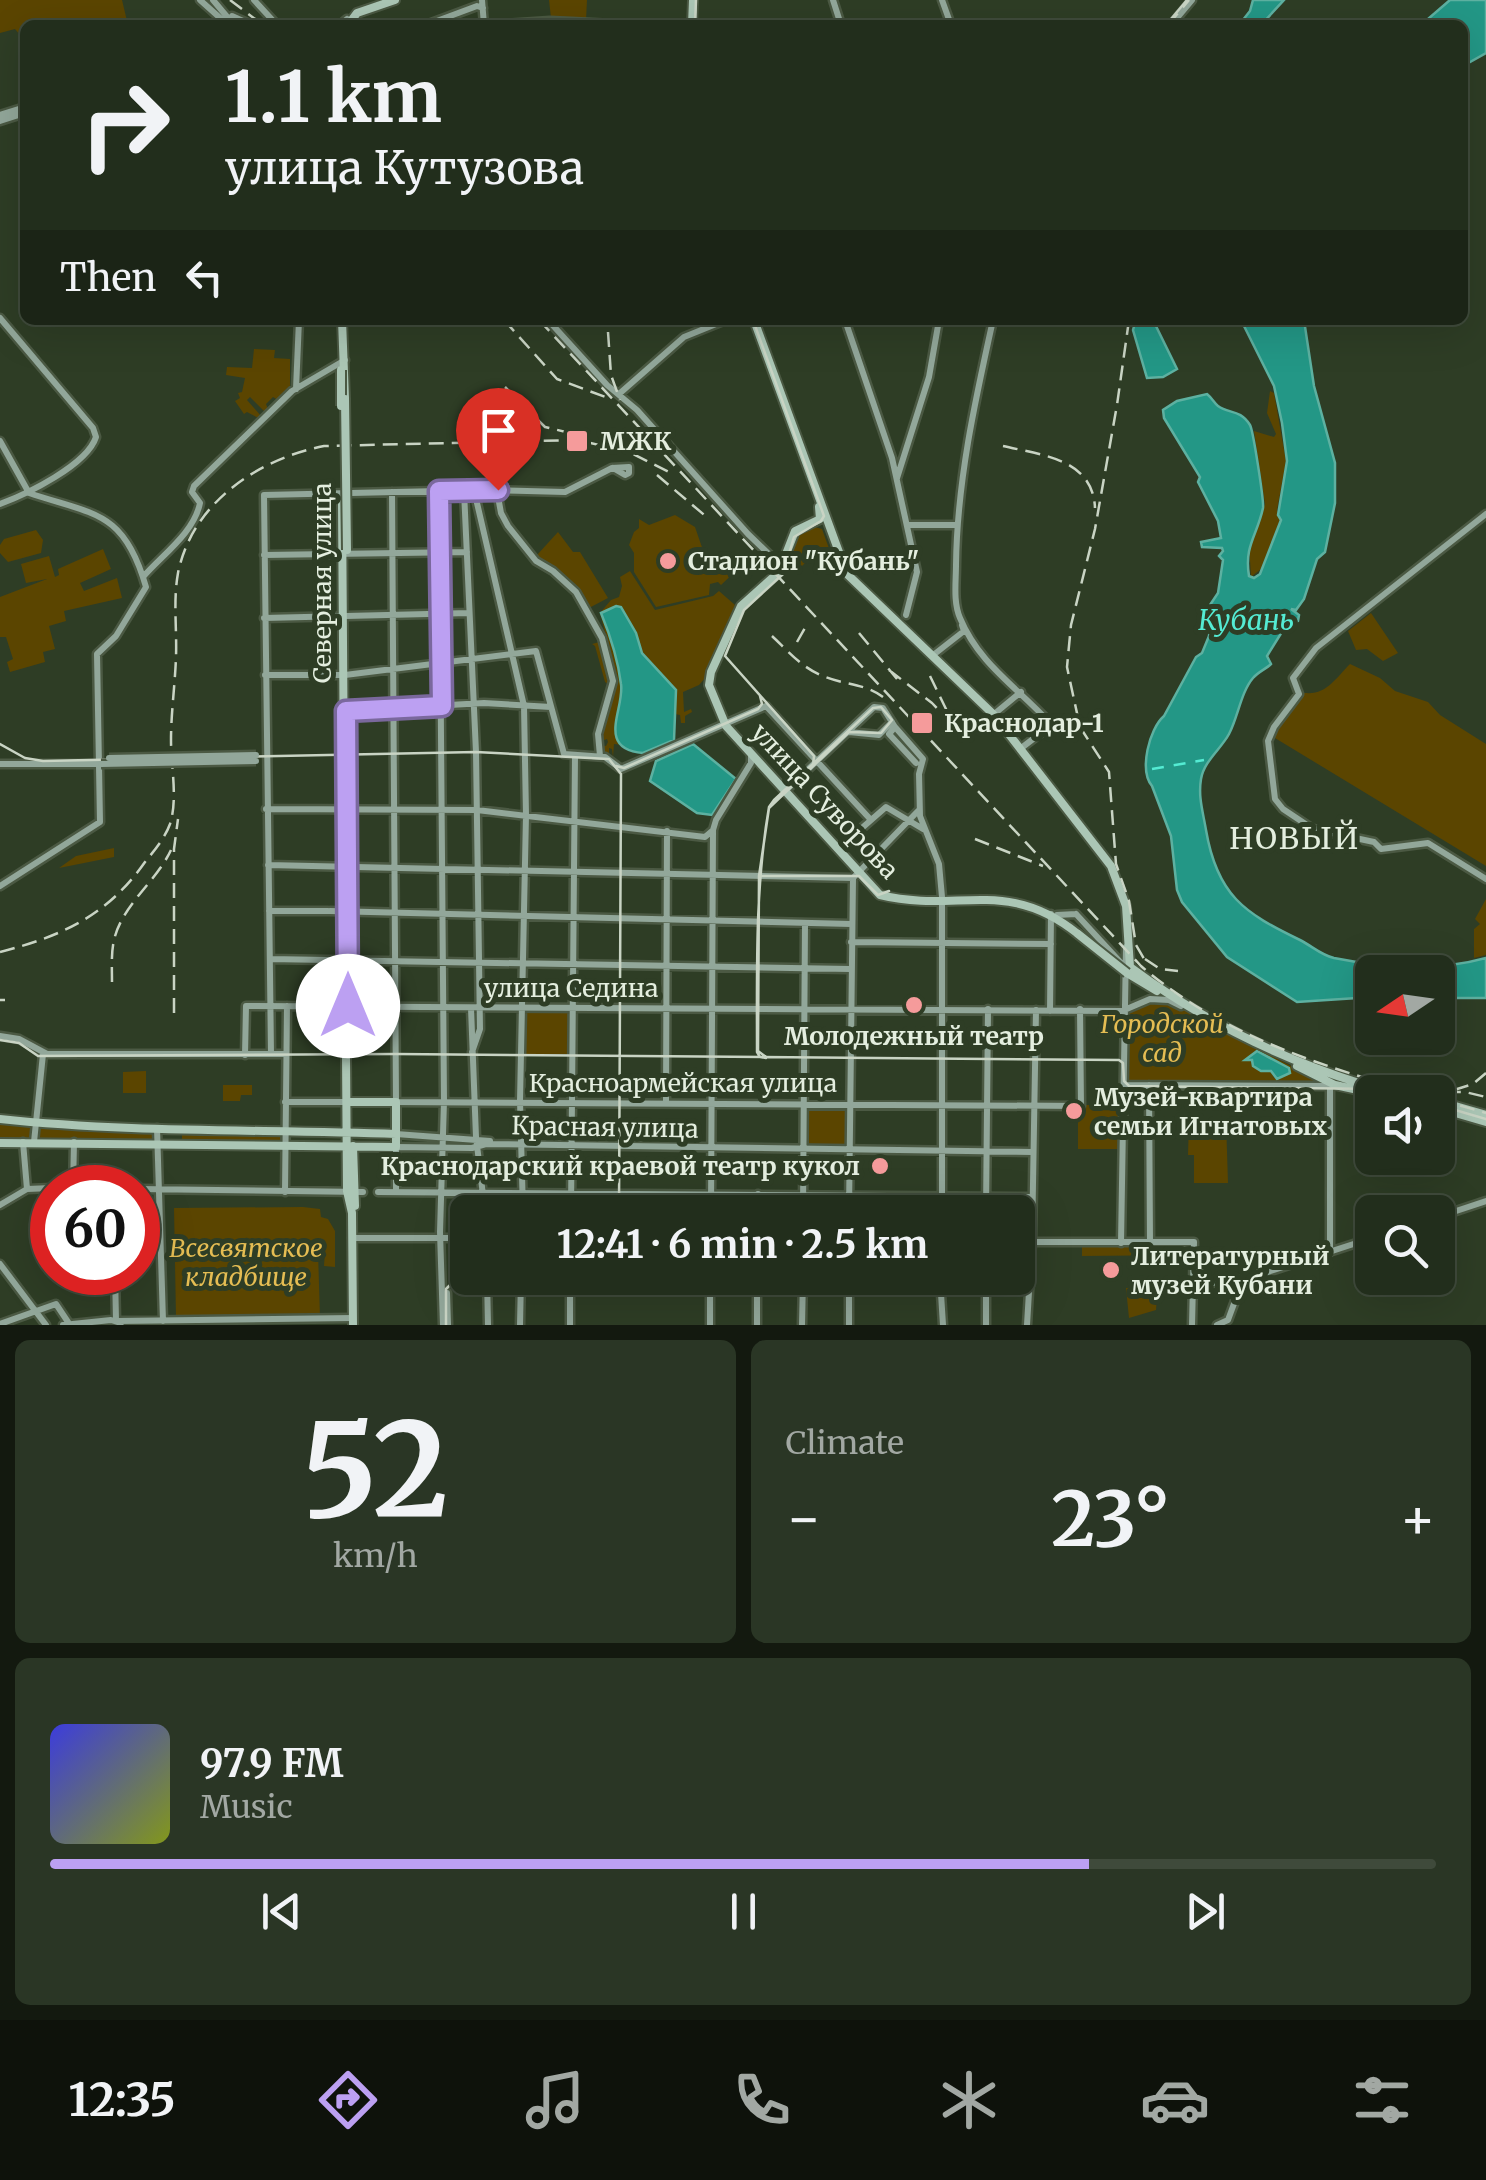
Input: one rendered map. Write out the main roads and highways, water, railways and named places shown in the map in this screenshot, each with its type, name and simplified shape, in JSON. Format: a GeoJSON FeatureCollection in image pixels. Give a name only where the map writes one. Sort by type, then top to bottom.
{"type":"FeatureCollection","features":[{"type":"Feature","properties":{"kind":"main road"},"geometry":{"type":"LineString","coordinates":[[350,20],[382,2],[395,0]]}},
{"type":"Feature","properties":{"kind":"main road","name":"Северная улица"},"geometry":{"type":"LineString","coordinates":[[340,325],[346,553],[346,808]]}},
{"type":"Feature","properties":{"kind":"main road"},"geometry":{"type":"LineString","coordinates":[[754,325],[820,519],[833,537]]}},
{"type":"Feature","properties":{"kind":"main road"},"geometry":{"type":"LineString","coordinates":[[754,325],[833,537]]}},
{"type":"Feature","properties":{"kind":"main road","name":"улица Суворова"},"geometry":{"type":"LineString","coordinates":[[820,519],[793,533],[779,572],[739,609],[709,681],[726,723],[839,848],[856,873]]}},
{"type":"Feature","properties":{"kind":"main road","name":"улица Суворова"},"geometry":{"type":"LineString","coordinates":[[833,537],[850,578],[904,623],[993,715],[1112,868],[1126,906],[1126,965],[1200,1013]]}},
{"type":"Feature","properties":{"kind":"main road","name":"Северная улица"},"geometry":{"type":"LineString","coordinates":[[344,674],[348,1132],[355,1209],[352,1322]]}},
{"type":"Feature","properties":{"kind":"main road","name":"улица Суворова"},"geometry":{"type":"LineString","coordinates":[[786,790],[856,873],[884,894],[1012,900],[1066,919],[1111,962],[1181,1006],[1244,1042],[1331,1081]]}},
{"type":"Feature","properties":{"kind":"main road","name":"улица Суворова"},"geometry":{"type":"LineString","coordinates":[[1149,986],[1331,1081]]}},
{"type":"Feature","properties":{"kind":"main road"},"geometry":{"type":"LineString","coordinates":[[1331,1081],[1355,1084]]}},
{"type":"Feature","properties":{"kind":"main road"},"geometry":{"type":"LineString","coordinates":[[1346,1083],[1355,1086]]}},
{"type":"Feature","properties":{"kind":"main road","name":"Красноармейская улица"},"geometry":{"type":"LineString","coordinates":[[348,1102],[396,1102],[396,1134]]}},
{"type":"Feature","properties":{"kind":"main road"},"geometry":{"type":"LineString","coordinates":[[1455,1109],[1486,1118]]}},
{"type":"Feature","properties":{"kind":"main road","name":"Красная улица"},"geometry":{"type":"LineString","coordinates":[[0,1119],[157,1128],[396,1134],[396,1147],[0,1142]]}},
{"type":"Feature","properties":{"kind":"main road","name":"Северная улица"},"geometry":{"type":"LineString","coordinates":[[354,1192],[354,1239]]}},
{"type":"Feature","properties":{"kind":"water"},"geometry":{"type":"Polygon","coordinates":[[[1253,0],[1284,0],[1266,20],[1243,20],[1253,0]]]}},
{"type":"Feature","properties":{"kind":"water"},"geometry":{"type":"Polygon","coordinates":[[[1450,0],[1486,0],[1486,53],[1468,63],[1468,20],[1427,20],[1450,0]]]}},
{"type":"Feature","properties":{"kind":"water"},"geometry":{"type":"Polygon","coordinates":[[[1134,325],[1155,325],[1177,369],[1163,377],[1147,378],[1134,325]]]}},
{"type":"Feature","properties":{"kind":"water","name":"Кубань"},"geometry":{"type":"Polygon","coordinates":[[[1244,325],[1305,325],[1314,386],[1335,463],[1335,503],[1325,552],[1317,559],[1304,599],[1296,610],[1291,609],[1299,615],[1298,621],[1285,627],[1267,656],[1271,664],[1249,684],[1229,734],[1203,773],[1201,804],[1217,871],[1236,899],[1263,921],[1329,957],[1355,961],[1355,998],[1297,1002],[1227,957],[1182,902],[1171,836],[1146,770],[1154,730],[1209,636],[1210,605],[1218,593],[1223,560],[1219,556],[1222,548],[1202,547],[1201,542],[1221,538],[1218,521],[1198,482],[1200,477],[1163,410],[1177,401],[1207,394],[1218,406],[1242,416],[1250,425],[1263,508],[1248,557],[1249,576],[1254,578],[1260,574],[1281,520],[1278,515],[1287,461],[1274,386],[1244,325]]]}},
{"type":"Feature","properties":{"kind":"water"},"geometry":{"type":"Polygon","coordinates":[[[621,607],[636,633],[642,653],[676,690],[674,740],[643,753],[628,750],[616,736],[621,684],[601,613],[621,607]]]}},
{"type":"Feature","properties":{"kind":"water"},"geometry":{"type":"Polygon","coordinates":[[[693,744],[736,779],[712,815],[697,813],[650,781],[656,761],[693,744]]]}},
{"type":"Feature","properties":{"kind":"water","name":"Кубань"},"geometry":{"type":"Polygon","coordinates":[[[1486,958],[1486,998],[1455,998],[1455,964],[1486,958]]]}},
{"type":"Feature","properties":{"kind":"water"},"geometry":{"type":"Polygon","coordinates":[[[1257,1051],[1289,1068],[1290,1073],[1277,1079],[1271,1071],[1261,1071],[1253,1066],[1252,1060],[1245,1060],[1257,1051]]]}},
{"type":"Feature","properties":{"kind":"tram line"},"geometry":{"type":"LineString","coordinates":[[695,20],[696,0]]}},
{"type":"Feature","properties":{"kind":"tram line"},"geometry":{"type":"LineString","coordinates":[[1170,20],[1187,0]]}},
{"type":"Feature","properties":{"kind":"tram line"},"geometry":{"type":"LineString","coordinates":[[755,325],[824,516],[794,537],[783,574],[744,610],[725,656],[814,756],[813,766]]}},
{"type":"Feature","properties":{"kind":"tram line"},"geometry":{"type":"LineString","coordinates":[[616,766],[624,768],[758,709],[762,704],[760,696]]}},
{"type":"Feature","properties":{"kind":"tram line"},"geometry":{"type":"LineString","coordinates":[[766,1057],[758,1051],[759,876],[769,808],[849,732],[881,733],[892,720],[881,707],[873,708],[769,807],[764,837],[761,868],[759,898],[758,929],[757,959],[757,1052],[766,1058]]}},
{"type":"Feature","properties":{"kind":"tram line"},"geometry":{"type":"LineString","coordinates":[[0,744],[25,758],[43,761],[476,752],[609,759],[621,774],[619,1195]]}},
{"type":"Feature","properties":{"kind":"tram line"},"geometry":{"type":"LineString","coordinates":[[759,876],[859,876],[878,895],[889,891]]}},
{"type":"Feature","properties":{"kind":"tram line"},"geometry":{"type":"LineString","coordinates":[[0,1040],[19,1043],[38,1056],[396,1054],[1119,1060],[1129,1086],[1355,1089]]}},
{"type":"Feature","properties":{"kind":"tram line"},"geometry":{"type":"LineString","coordinates":[[1455,1110],[1486,1119]]}},
{"type":"Feature","properties":{"kind":"tram line"},"geometry":{"type":"LineString","coordinates":[[446,1325],[446,1289],[450,1285]]}},
{"type":"Feature","properties":{"kind":"railway"},"geometry":{"type":"LineString","coordinates":[[230,0],[256,20]]}},
{"type":"Feature","properties":{"kind":"railway"},"geometry":{"type":"LineString","coordinates":[[1172,20],[1189,0]]}},
{"type":"Feature","properties":{"kind":"railway"},"geometry":{"type":"LineString","coordinates":[[508,325],[557,379],[608,398]]}},
{"type":"Feature","properties":{"kind":"railway"},"geometry":{"type":"LineString","coordinates":[[544,325],[1141,966],[1171,990],[1236,1028],[1305,1058],[1358,1075]]}},
{"type":"Feature","properties":{"kind":"railway"},"geometry":{"type":"LineString","coordinates":[[1128,325],[1095,529],[1071,625],[1067,667],[1080,727],[1109,772],[1116,864],[1129,901],[1136,945],[1146,962]]}},
{"type":"Feature","properties":{"kind":"railway"},"geometry":{"type":"LineString","coordinates":[[608,332],[611,375],[620,400]]}},
{"type":"Feature","properties":{"kind":"railway"},"geometry":{"type":"LineString","coordinates":[[505,387],[545,427],[570,433]]}},
{"type":"Feature","properties":{"kind":"railway"},"geometry":{"type":"LineString","coordinates":[[0,952],[63,931],[99,910],[130,881],[168,829],[174,804],[171,730],[178,573],[197,525],[213,505],[252,473],[275,461],[324,446],[578,440],[629,452],[673,474]]}},
{"type":"Feature","properties":{"kind":"railway"},"geometry":{"type":"LineString","coordinates":[[1003,446],[1049,457],[1075,469],[1092,492],[1095,508]]}},
{"type":"Feature","properties":{"kind":"railway"},"geometry":{"type":"LineString","coordinates":[[657,475],[709,519]]}},
{"type":"Feature","properties":{"kind":"railway"},"geometry":{"type":"LineString","coordinates":[[797,642],[805,628]]}},
{"type":"Feature","properties":{"kind":"railway"},"geometry":{"type":"LineString","coordinates":[[859,633],[897,679]]}},
{"type":"Feature","properties":{"kind":"railway"},"geometry":{"type":"LineString","coordinates":[[772,636],[815,673],[883,697]]}},
{"type":"Feature","properties":{"kind":"railway"},"geometry":{"type":"LineString","coordinates":[[889,670],[948,720]]}},
{"type":"Feature","properties":{"kind":"railway"},"geometry":{"type":"LineString","coordinates":[[930,676],[947,711]]}},
{"type":"Feature","properties":{"kind":"railway"},"geometry":{"type":"LineString","coordinates":[[174,1013],[174,849],[178,819]]}},
{"type":"Feature","properties":{"kind":"railway"},"geometry":{"type":"LineString","coordinates":[[975,839],[1043,866]]}},
{"type":"Feature","properties":{"kind":"railway"},"geometry":{"type":"LineString","coordinates":[[112,982],[112,950],[118,927],[171,850]]}},
{"type":"Feature","properties":{"kind":"railway"},"geometry":{"type":"LineString","coordinates":[[1145,959],[1160,969],[1178,971]]}},
{"type":"Feature","properties":{"kind":"railway"},"geometry":{"type":"LineString","coordinates":[[0,1000],[5,1000]]}},
{"type":"Feature","properties":{"kind":"railway"},"geometry":{"type":"LineString","coordinates":[[1455,1090],[1473,1084],[1486,1073]]}},
{"type":"Feature","properties":{"kind":"railway"},"geometry":{"type":"LineString","coordinates":[[1455,1092],[1486,1097]]}},
{"type":"Feature","properties":{"kind":"railway"},"geometry":{"type":"LineString","coordinates":[[1455,1104],[1486,1113]]}},
{"type":"Feature","properties":{"kind":"place","name":"МЖК"},"geometry":{"type":"Point","coordinates":[577,441]}},
{"type":"Feature","properties":{"kind":"place","name":"Стадион \"Кубань\""},"geometry":{"type":"Point","coordinates":[668,561]}},
{"type":"Feature","properties":{"kind":"place","name":"Краснодар-1"},"geometry":{"type":"Point","coordinates":[922,723]}},
{"type":"Feature","properties":{"kind":"place","name":"Молодежный театр"},"geometry":{"type":"Point","coordinates":[914,1005]}},
{"type":"Feature","properties":{"kind":"place","name":"Музей-квартира семьи Игнатовых"},"geometry":{"type":"Point","coordinates":[1074,1111]}},
{"type":"Feature","properties":{"kind":"place","name":"Краснодарский краевой театр кукол"},"geometry":{"type":"Point","coordinates":[880,1166]}},
{"type":"Feature","properties":{"kind":"place","name":"Литературный музей Кубани"},"geometry":{"type":"Point","coordinates":[1111,1270]}},
{"type":"Feature","properties":{"kind":"district","name":"НОВЫЙ"},"geometry":{"type":"Point","coordinates":[1295,839]}},
{"type":"Feature","properties":{"kind":"park label","name":"Городской сад"},"geometry":{"type":"Point","coordinates":[1162,1038]}},
{"type":"Feature","properties":{"kind":"park label","name":"Всесвятское кладбище"},"geometry":{"type":"Point","coordinates":[246,1262]}}]}
